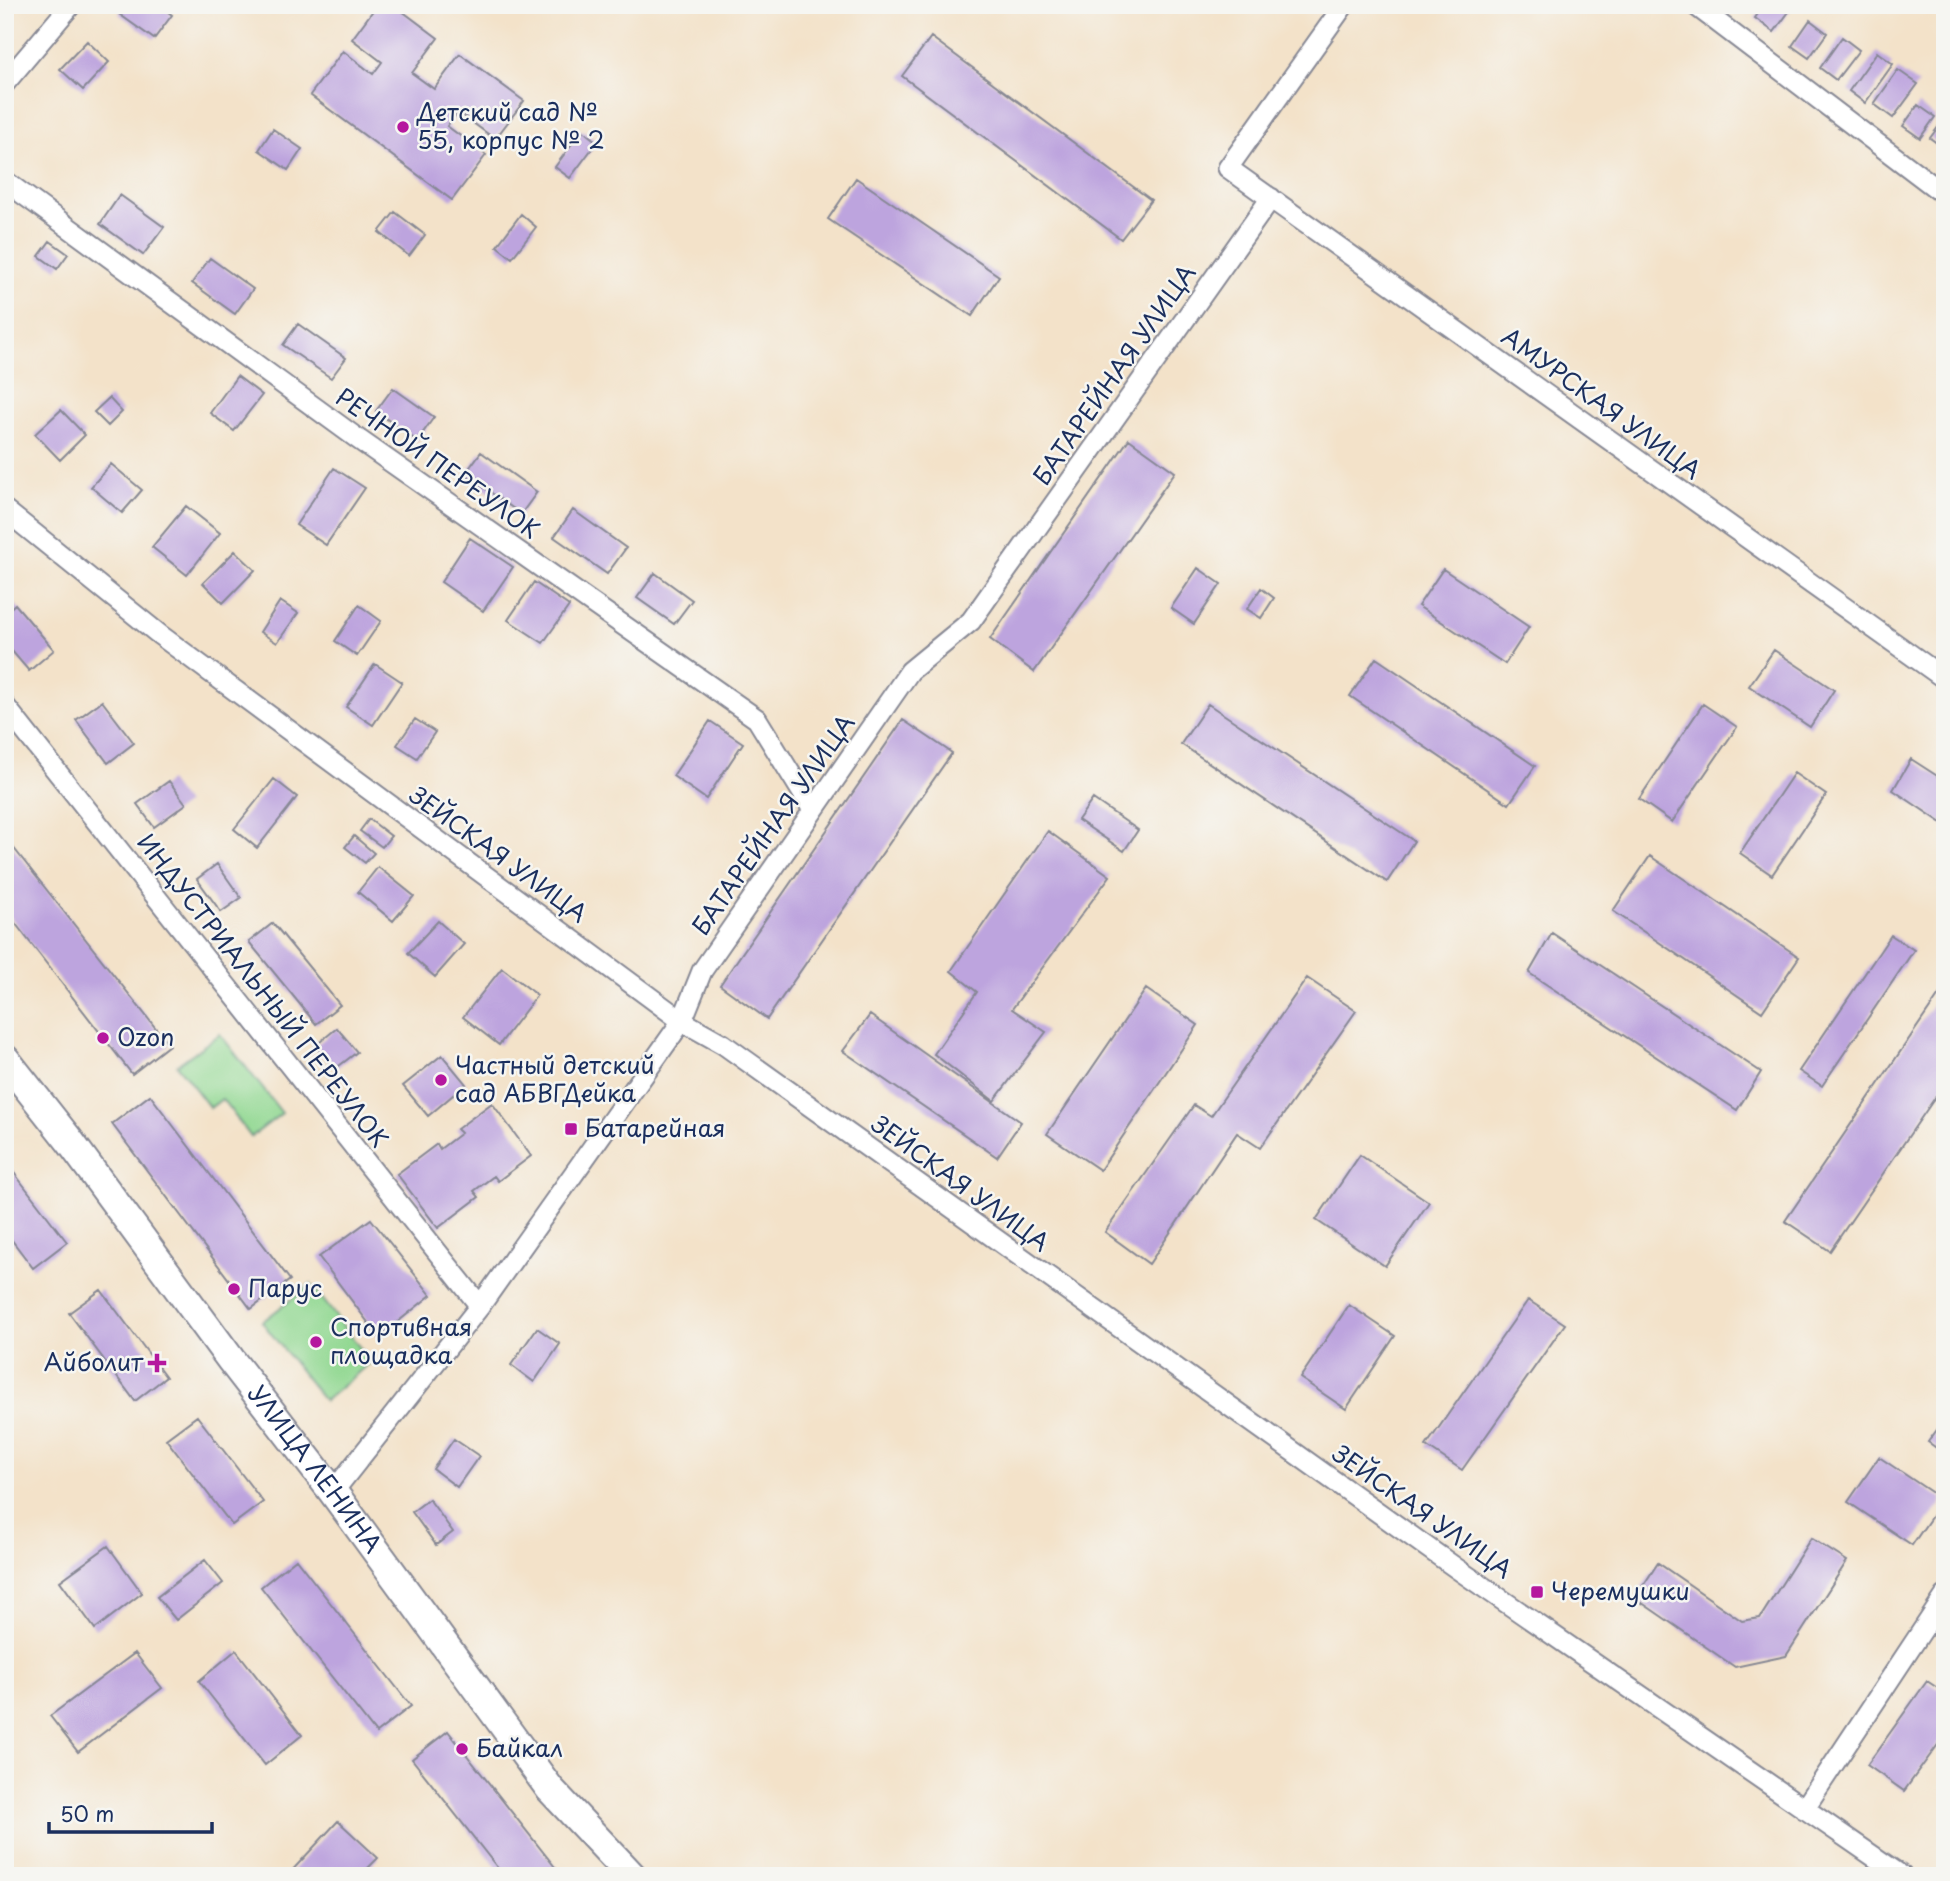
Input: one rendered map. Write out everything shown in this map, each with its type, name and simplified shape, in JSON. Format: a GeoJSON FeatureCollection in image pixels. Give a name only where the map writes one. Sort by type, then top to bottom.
{"type":"FeatureCollection","features":[{"type":"Feature","properties":{"kind":"main road","name":"УЛИЦА ЛЕНИНА"},"geometry":{"type":"LineString","coordinates":[[5,1059],[69,1140],[230,1360],[333,1492],[550,1788],[632,1876]]}},
{"type":"Feature","properties":{"kind":"street"},"geometry":{"type":"LineString","coordinates":[[5,83],[71,5]]}},
{"type":"Feature","properties":{"kind":"street","name":"АМУРСКАЯ УЛИЦА"},"geometry":{"type":"LineString","coordinates":[[1344,5],[1228,168],[1945,680]]}},
{"type":"Feature","properties":{"kind":"street"},"geometry":{"type":"LineString","coordinates":[[1695,5],[1945,195]]}},
{"type":"Feature","properties":{"kind":"street","name":"РЕЧНОЙ ПЕРЕУЛОК"},"geometry":{"type":"LineString","coordinates":[[5,181],[358,439],[757,719],[813,810]]}},
{"type":"Feature","properties":{"kind":"street","name":"БАТАРЕЙНАЯ УЛИЦА"},"geometry":{"type":"LineString","coordinates":[[333,1492],[480,1306],[682,1021],[702,971],[910,671],[971,621],[1271,198]]}},
{"type":"Feature","properties":{"kind":"street","name":"ЗЕЙСКАЯ УЛИЦА"},"geometry":{"type":"LineString","coordinates":[[5,510],[160,635],[682,1021],[723,1044],[1456,1568],[1902,1876]]}},
{"type":"Feature","properties":{"kind":"street","name":"ИНДУСТРИАЛЬНЫЙ ПЕРЕУЛОК"},"geometry":{"type":"LineString","coordinates":[[5,706],[480,1306]]}},
{"type":"Feature","properties":{"kind":"street"},"geometry":{"type":"LineString","coordinates":[[1804,1810],[1945,1596]]}},
{"type":"Feature","properties":{"kind":"green space"},"geometry":{"type":"Polygon","coordinates":[[[220,1034],[282,1113],[251,1137],[222,1099],[210,1108],[177,1065],[220,1034]]]}},
{"type":"Feature","properties":{"kind":"green space","name":"Спортивная площадка"},"geometry":{"type":"Polygon","coordinates":[[[311,1284],[371,1362],[324,1401],[262,1322],[311,1284]]]}},
{"type":"Feature","properties":{"kind":"building"},"geometry":{"type":"Polygon","coordinates":[[[125,5],[159,5],[172,15],[154,39],[119,14],[125,5]]]}},
{"type":"Feature","properties":{"kind":"building"},"geometry":{"type":"Polygon","coordinates":[[[377,5],[394,5],[438,38],[412,73],[434,89],[460,54],[524,101],[495,139],[458,112],[447,126],[486,155],[452,200],[310,95],[343,51],[373,74],[382,62],[352,39],[377,5]]]}},
{"type":"Feature","properties":{"kind":"building"},"geometry":{"type":"Polygon","coordinates":[[[1764,5],[1785,5],[1791,9],[1774,32],[1755,18],[1764,5]]]}},
{"type":"Feature","properties":{"kind":"building"},"geometry":{"type":"Polygon","coordinates":[[[1810,20],[1827,33],[1809,58],[1792,46],[1810,20]]]}},
{"type":"Feature","properties":{"kind":"building"},"geometry":{"type":"Polygon","coordinates":[[[931,37],[1151,200],[1121,239],[902,76],[931,37]]]}},
{"type":"Feature","properties":{"kind":"building"},"geometry":{"type":"Polygon","coordinates":[[[1842,37],[1859,50],[1836,80],[1820,68],[1842,37]]]}},
{"type":"Feature","properties":{"kind":"building"},"geometry":{"type":"Polygon","coordinates":[[[87,41],[109,62],[83,90],[60,69],[87,41]]]}},
{"type":"Feature","properties":{"kind":"building"},"geometry":{"type":"Polygon","coordinates":[[[1877,52],[1893,64],[1865,103],[1849,91],[1877,52]]]}},
{"type":"Feature","properties":{"kind":"building"},"geometry":{"type":"Polygon","coordinates":[[[1898,70],[1918,84],[1893,118],[1874,104],[1898,70]]]}},
{"type":"Feature","properties":{"kind":"building"},"geometry":{"type":"Polygon","coordinates":[[[1918,105],[1935,117],[1920,138],[1903,126],[1918,105]]]}},
{"type":"Feature","properties":{"kind":"building"},"geometry":{"type":"Polygon","coordinates":[[[1945,118],[1945,149],[1930,138],[1945,118]]]}},
{"type":"Feature","properties":{"kind":"building"},"geometry":{"type":"Polygon","coordinates":[[[273,129],[302,149],[288,170],[259,150],[273,129]]]}},
{"type":"Feature","properties":{"kind":"building"},"geometry":{"type":"Polygon","coordinates":[[[582,130],[597,142],[570,178],[555,167],[582,130]]]}},
{"type":"Feature","properties":{"kind":"building"},"geometry":{"type":"Polygon","coordinates":[[[856,178],[999,276],[972,316],[828,219],[856,178]]]}},
{"type":"Feature","properties":{"kind":"building"},"geometry":{"type":"Polygon","coordinates":[[[120,195],[164,227],[143,255],[100,224],[120,195]]]}},
{"type":"Feature","properties":{"kind":"building"},"geometry":{"type":"Polygon","coordinates":[[[395,212],[425,235],[409,256],[379,232],[395,212]]]}},
{"type":"Feature","properties":{"kind":"building"},"geometry":{"type":"Polygon","coordinates":[[[521,214],[536,227],[512,258],[497,246],[521,214]]]}},
{"type":"Feature","properties":{"kind":"building"},"geometry":{"type":"Polygon","coordinates":[[[50,241],[68,254],[57,269],[39,256],[50,241]]]}},
{"type":"Feature","properties":{"kind":"building"},"geometry":{"type":"Polygon","coordinates":[[[210,258],[253,289],[235,314],[192,283],[210,258]]]}},
{"type":"Feature","properties":{"kind":"building"},"geometry":{"type":"Polygon","coordinates":[[[298,324],[346,358],[331,378],[283,345],[298,324]]]}},
{"type":"Feature","properties":{"kind":"building"},"geometry":{"type":"Polygon","coordinates":[[[237,376],[262,395],[234,431],[210,413],[237,376]]]}},
{"type":"Feature","properties":{"kind":"building"},"geometry":{"type":"Polygon","coordinates":[[[393,388],[434,417],[417,441],[376,411],[393,388]]]}},
{"type":"Feature","properties":{"kind":"building"},"geometry":{"type":"Polygon","coordinates":[[[109,398],[122,412],[108,426],[94,412],[109,398]]]}},
{"type":"Feature","properties":{"kind":"building"},"geometry":{"type":"Polygon","coordinates":[[[61,410],[85,435],[60,460],[35,434],[61,410]]]}},
{"type":"Feature","properties":{"kind":"building"},"geometry":{"type":"Polygon","coordinates":[[[1129,439],[1175,472],[1034,672],[990,639],[1129,439]]]}},
{"type":"Feature","properties":{"kind":"building"},"geometry":{"type":"Polygon","coordinates":[[[481,452],[537,492],[521,514],[465,474],[481,452]]]}},
{"type":"Feature","properties":{"kind":"building"},"geometry":{"type":"Polygon","coordinates":[[[111,464],[142,490],[122,513],[91,487],[111,464]]]}},
{"type":"Feature","properties":{"kind":"building"},"geometry":{"type":"Polygon","coordinates":[[[334,468],[365,488],[326,545],[296,525],[334,468]]]}},
{"type":"Feature","properties":{"kind":"building"},"geometry":{"type":"Polygon","coordinates":[[[186,506],[220,533],[187,575],[152,547],[186,506]]]}},
{"type":"Feature","properties":{"kind":"building"},"geometry":{"type":"Polygon","coordinates":[[[573,510],[626,548],[607,574],[554,537],[573,510]]]}},
{"type":"Feature","properties":{"kind":"building"},"geometry":{"type":"Polygon","coordinates":[[[470,538],[513,567],[483,611],[441,582],[470,538]]]}},
{"type":"Feature","properties":{"kind":"building"},"geometry":{"type":"Polygon","coordinates":[[[235,551],[255,570],[223,603],[203,583],[235,551]]]}},
{"type":"Feature","properties":{"kind":"building"},"geometry":{"type":"Polygon","coordinates":[[[1198,568],[1221,584],[1194,624],[1171,608],[1198,568]]]}},
{"type":"Feature","properties":{"kind":"building"},"geometry":{"type":"Polygon","coordinates":[[[1443,569],[1529,627],[1505,664],[1418,606],[1443,569]]]}},
{"type":"Feature","properties":{"kind":"building"},"geometry":{"type":"Polygon","coordinates":[[[655,573],[692,600],[674,624],[637,598],[655,573]]]}},
{"type":"Feature","properties":{"kind":"building"},"geometry":{"type":"Polygon","coordinates":[[[534,582],[569,606],[543,643],[508,620],[534,582]]]}},
{"type":"Feature","properties":{"kind":"building"},"geometry":{"type":"Polygon","coordinates":[[[1261,588],[1274,598],[1261,618],[1247,609],[1261,588]]]}},
{"type":"Feature","properties":{"kind":"building"},"geometry":{"type":"Polygon","coordinates":[[[280,601],[298,613],[277,643],[260,632],[280,601]]]}},
{"type":"Feature","properties":{"kind":"building"},"geometry":{"type":"Polygon","coordinates":[[[15,604],[54,650],[29,671],[5,643],[5,613],[15,604]]]}},
{"type":"Feature","properties":{"kind":"building"},"geometry":{"type":"Polygon","coordinates":[[[359,605],[381,621],[357,656],[335,641],[359,605]]]}},
{"type":"Feature","properties":{"kind":"building"},"geometry":{"type":"Polygon","coordinates":[[[1774,650],[1834,690],[1810,727],[1749,686],[1774,650]]]}},
{"type":"Feature","properties":{"kind":"building"},"geometry":{"type":"Polygon","coordinates":[[[1376,658],[1535,766],[1509,804],[1350,696],[1376,658]]]}},
{"type":"Feature","properties":{"kind":"building"},"geometry":{"type":"Polygon","coordinates":[[[375,664],[402,682],[373,725],[346,707],[375,664]]]}},
{"type":"Feature","properties":{"kind":"building"},"geometry":{"type":"Polygon","coordinates":[[[102,701],[134,743],[108,763],[76,720],[102,701]]]}},
{"type":"Feature","properties":{"kind":"building"},"geometry":{"type":"Polygon","coordinates":[[[1208,704],[1414,841],[1387,882],[1181,744],[1208,704]]]}},
{"type":"Feature","properties":{"kind":"building"},"geometry":{"type":"Polygon","coordinates":[[[1703,704],[1737,727],[1672,822],[1639,799],[1703,704]]]}},
{"type":"Feature","properties":{"kind":"building"},"geometry":{"type":"Polygon","coordinates":[[[415,719],[435,732],[417,758],[397,745],[415,719]]]}},
{"type":"Feature","properties":{"kind":"building"},"geometry":{"type":"Polygon","coordinates":[[[903,720],[952,753],[767,1019],[720,985],[903,720]]]}},
{"type":"Feature","properties":{"kind":"building"},"geometry":{"type":"Polygon","coordinates":[[[710,721],[743,743],[706,799],[673,776],[710,721]]]}},
{"type":"Feature","properties":{"kind":"building"},"geometry":{"type":"Polygon","coordinates":[[[1911,759],[1945,781],[1945,825],[1893,790],[1911,759]]]}},
{"type":"Feature","properties":{"kind":"building"},"geometry":{"type":"Polygon","coordinates":[[[1794,773],[1826,795],[1772,875],[1740,853],[1794,773]]]}},
{"type":"Feature","properties":{"kind":"building"},"geometry":{"type":"Polygon","coordinates":[[[274,779],[297,797],[257,848],[234,829],[274,779]]]}},
{"type":"Feature","properties":{"kind":"building"},"geometry":{"type":"Polygon","coordinates":[[[169,781],[186,804],[154,827],[137,804],[169,781]]]}},
{"type":"Feature","properties":{"kind":"building"},"geometry":{"type":"Polygon","coordinates":[[[1093,799],[1138,830],[1124,851],[1078,820],[1093,799]]]}},
{"type":"Feature","properties":{"kind":"building"},"geometry":{"type":"Polygon","coordinates":[[[369,819],[391,836],[382,847],[360,831],[369,819]]]}},
{"type":"Feature","properties":{"kind":"building"},"geometry":{"type":"Polygon","coordinates":[[[1048,831],[1110,876],[1012,1009],[1046,1032],[994,1101],[934,1054],[977,992],[951,971],[1048,831]]]}},
{"type":"Feature","properties":{"kind":"building"},"geometry":{"type":"Polygon","coordinates":[[[354,836],[374,853],[365,863],[345,847],[354,836]]]}},
{"type":"Feature","properties":{"kind":"building"},"geometry":{"type":"Polygon","coordinates":[[[5,837],[169,1045],[132,1074],[5,910],[5,837]]]}},
{"type":"Feature","properties":{"kind":"building"},"geometry":{"type":"Polygon","coordinates":[[[1650,856],[1799,957],[1762,1012],[1613,911],[1650,856]]]}},
{"type":"Feature","properties":{"kind":"building"},"geometry":{"type":"Polygon","coordinates":[[[217,864],[241,898],[221,912],[197,879],[217,864]]]}},
{"type":"Feature","properties":{"kind":"building"},"geometry":{"type":"Polygon","coordinates":[[[378,867],[414,896],[393,921],[358,892],[378,867]]]}},
{"type":"Feature","properties":{"kind":"building"},"geometry":{"type":"Polygon","coordinates":[[[438,921],[464,944],[435,977],[408,953],[438,921]]]}},
{"type":"Feature","properties":{"kind":"building"},"geometry":{"type":"Polygon","coordinates":[[[273,923],[340,1005],[316,1024],[249,942],[273,923]]]}},
{"type":"Feature","properties":{"kind":"building"},"geometry":{"type":"Polygon","coordinates":[[[1552,933],[1761,1072],[1737,1110],[1529,973],[1552,933]]]}},
{"type":"Feature","properties":{"kind":"building"},"geometry":{"type":"Polygon","coordinates":[[[1891,935],[1914,950],[1822,1086],[1799,1071],[1891,935]]]}},
{"type":"Feature","properties":{"kind":"building"},"geometry":{"type":"Polygon","coordinates":[[[502,968],[537,995],[499,1045],[463,1017],[502,968]]]}},
{"type":"Feature","properties":{"kind":"building"},"geometry":{"type":"Polygon","coordinates":[[[1307,978],[1356,1011],[1260,1148],[1237,1133],[1149,1264],[1105,1232],[1194,1105],[1211,1116],[1307,978]]]}},
{"type":"Feature","properties":{"kind":"building"},"geometry":{"type":"Polygon","coordinates":[[[1945,986],[1945,1083],[1830,1251],[1785,1221],[1945,986]]]}},
{"type":"Feature","properties":{"kind":"building"},"geometry":{"type":"Polygon","coordinates":[[[1146,989],[1198,1025],[1100,1170],[1047,1134],[1146,989]]]}},
{"type":"Feature","properties":{"kind":"building"},"geometry":{"type":"Polygon","coordinates":[[[870,1015],[1021,1122],[997,1157],[843,1051],[870,1015]]]}},
{"type":"Feature","properties":{"kind":"building"},"geometry":{"type":"Polygon","coordinates":[[[337,1028],[357,1052],[335,1069],[315,1046],[337,1028]]]}},
{"type":"Feature","properties":{"kind":"building"},"geometry":{"type":"Polygon","coordinates":[[[442,1055],[466,1084],[428,1116],[403,1086],[442,1055]]]}},
{"type":"Feature","properties":{"kind":"building"},"geometry":{"type":"Polygon","coordinates":[[[150,1095],[290,1280],[251,1309],[112,1124],[150,1095]]]}},
{"type":"Feature","properties":{"kind":"building"},"geometry":{"type":"Polygon","coordinates":[[[492,1103],[531,1156],[498,1181],[494,1176],[474,1191],[479,1197],[438,1228],[397,1174],[437,1144],[440,1149],[461,1133],[457,1129],[492,1103]]]}},
{"type":"Feature","properties":{"kind":"building"},"geometry":{"type":"Polygon","coordinates":[[[1360,1155],[1429,1202],[1385,1266],[1316,1220],[1360,1155]]]}},
{"type":"Feature","properties":{"kind":"building"},"geometry":{"type":"Polygon","coordinates":[[[5,1161],[67,1242],[33,1268],[5,1231],[5,1161]]]}},
{"type":"Feature","properties":{"kind":"building"},"geometry":{"type":"Polygon","coordinates":[[[371,1219],[431,1295],[379,1337],[319,1257],[371,1219]]]}},
{"type":"Feature","properties":{"kind":"building"},"geometry":{"type":"Polygon","coordinates":[[[101,1290],[166,1377],[135,1401],[69,1313],[101,1290]]]}},
{"type":"Feature","properties":{"kind":"building"},"geometry":{"type":"Polygon","coordinates":[[[1528,1300],[1565,1324],[1462,1470],[1426,1446],[1528,1300]]]}},
{"type":"Feature","properties":{"kind":"building"},"geometry":{"type":"Polygon","coordinates":[[[1349,1305],[1395,1336],[1346,1409],[1300,1378],[1349,1305]]]}},
{"type":"Feature","properties":{"kind":"building"},"geometry":{"type":"Polygon","coordinates":[[[537,1328],[560,1344],[534,1382],[511,1365],[537,1328]]]}},
{"type":"Feature","properties":{"kind":"building"},"geometry":{"type":"Polygon","coordinates":[[[197,1416],[263,1502],[232,1525],[166,1439],[197,1416]]]}},
{"type":"Feature","properties":{"kind":"building"},"geometry":{"type":"Polygon","coordinates":[[[1945,1419],[1945,1454],[1928,1442],[1945,1419]]]}},
{"type":"Feature","properties":{"kind":"building"},"geometry":{"type":"Polygon","coordinates":[[[454,1439],[479,1456],[457,1487],[433,1469],[454,1439]]]}},
{"type":"Feature","properties":{"kind":"building"},"geometry":{"type":"Polygon","coordinates":[[[1879,1457],[1943,1500],[1912,1545],[1848,1502],[1879,1457]]]}},
{"type":"Feature","properties":{"kind":"building"},"geometry":{"type":"Polygon","coordinates":[[[429,1499],[453,1532],[436,1545],[412,1512],[429,1499]]]}},
{"type":"Feature","properties":{"kind":"building"},"geometry":{"type":"Polygon","coordinates":[[[1811,1538],[1847,1561],[1786,1656],[1735,1667],[1635,1598],[1658,1563],[1742,1621],[1760,1618],[1811,1538]]]}},
{"type":"Feature","properties":{"kind":"building"},"geometry":{"type":"Polygon","coordinates":[[[108,1546],[142,1593],[95,1629],[60,1581],[108,1546]]]}},
{"type":"Feature","properties":{"kind":"building"},"geometry":{"type":"Polygon","coordinates":[[[296,1559],[411,1706],[376,1733],[261,1587],[296,1559]]]}},
{"type":"Feature","properties":{"kind":"building"},"geometry":{"type":"Polygon","coordinates":[[[205,1560],[223,1583],[176,1620],[157,1597],[205,1560]]]}},
{"type":"Feature","properties":{"kind":"building"},"geometry":{"type":"Polygon","coordinates":[[[236,1650],[302,1735],[265,1765],[199,1681],[236,1650]]]}},
{"type":"Feature","properties":{"kind":"building"},"geometry":{"type":"Polygon","coordinates":[[[135,1653],[162,1688],[78,1752],[50,1716],[135,1653]]]}},
{"type":"Feature","properties":{"kind":"building"},"geometry":{"type":"Polygon","coordinates":[[[1927,1681],[1945,1693],[1945,1735],[1904,1791],[1867,1765],[1927,1681]]]}},
{"type":"Feature","properties":{"kind":"building"},"geometry":{"type":"Polygon","coordinates":[[[448,1731],[562,1876],[504,1876],[412,1759],[448,1731]]]}},
{"type":"Feature","properties":{"kind":"building"},"geometry":{"type":"Polygon","coordinates":[[[338,1821],[378,1858],[360,1876],[287,1876],[338,1821]]]}},
{"type":"Feature","properties":{"kind":"place","name":"Детский сад № 55, корпус № 2"},"geometry":{"type":"Point","coordinates":[403,127]}},
{"type":"Feature","properties":{"kind":"place","name":"Ozon"},"geometry":{"type":"Point","coordinates":[103,1038]}},
{"type":"Feature","properties":{"kind":"place","name":"Частный детский сад АБВГДейка"},"geometry":{"type":"Point","coordinates":[441,1080]}},
{"type":"Feature","properties":{"kind":"place","name":"Батарейная"},"geometry":{"type":"Point","coordinates":[571,1129]}},
{"type":"Feature","properties":{"kind":"place","name":"Парус"},"geometry":{"type":"Point","coordinates":[234,1289]}},
{"type":"Feature","properties":{"kind":"place","name":"Спортивная площадка"},"geometry":{"type":"Point","coordinates":[316,1342]}},
{"type":"Feature","properties":{"kind":"place","name":"Айболит"},"geometry":{"type":"Point","coordinates":[157,1363]}},
{"type":"Feature","properties":{"kind":"place","name":"Черемушки"},"geometry":{"type":"Point","coordinates":[1537,1592]}},
{"type":"Feature","properties":{"kind":"place","name":"Байкал"},"geometry":{"type":"Point","coordinates":[462,1749]}}]}
